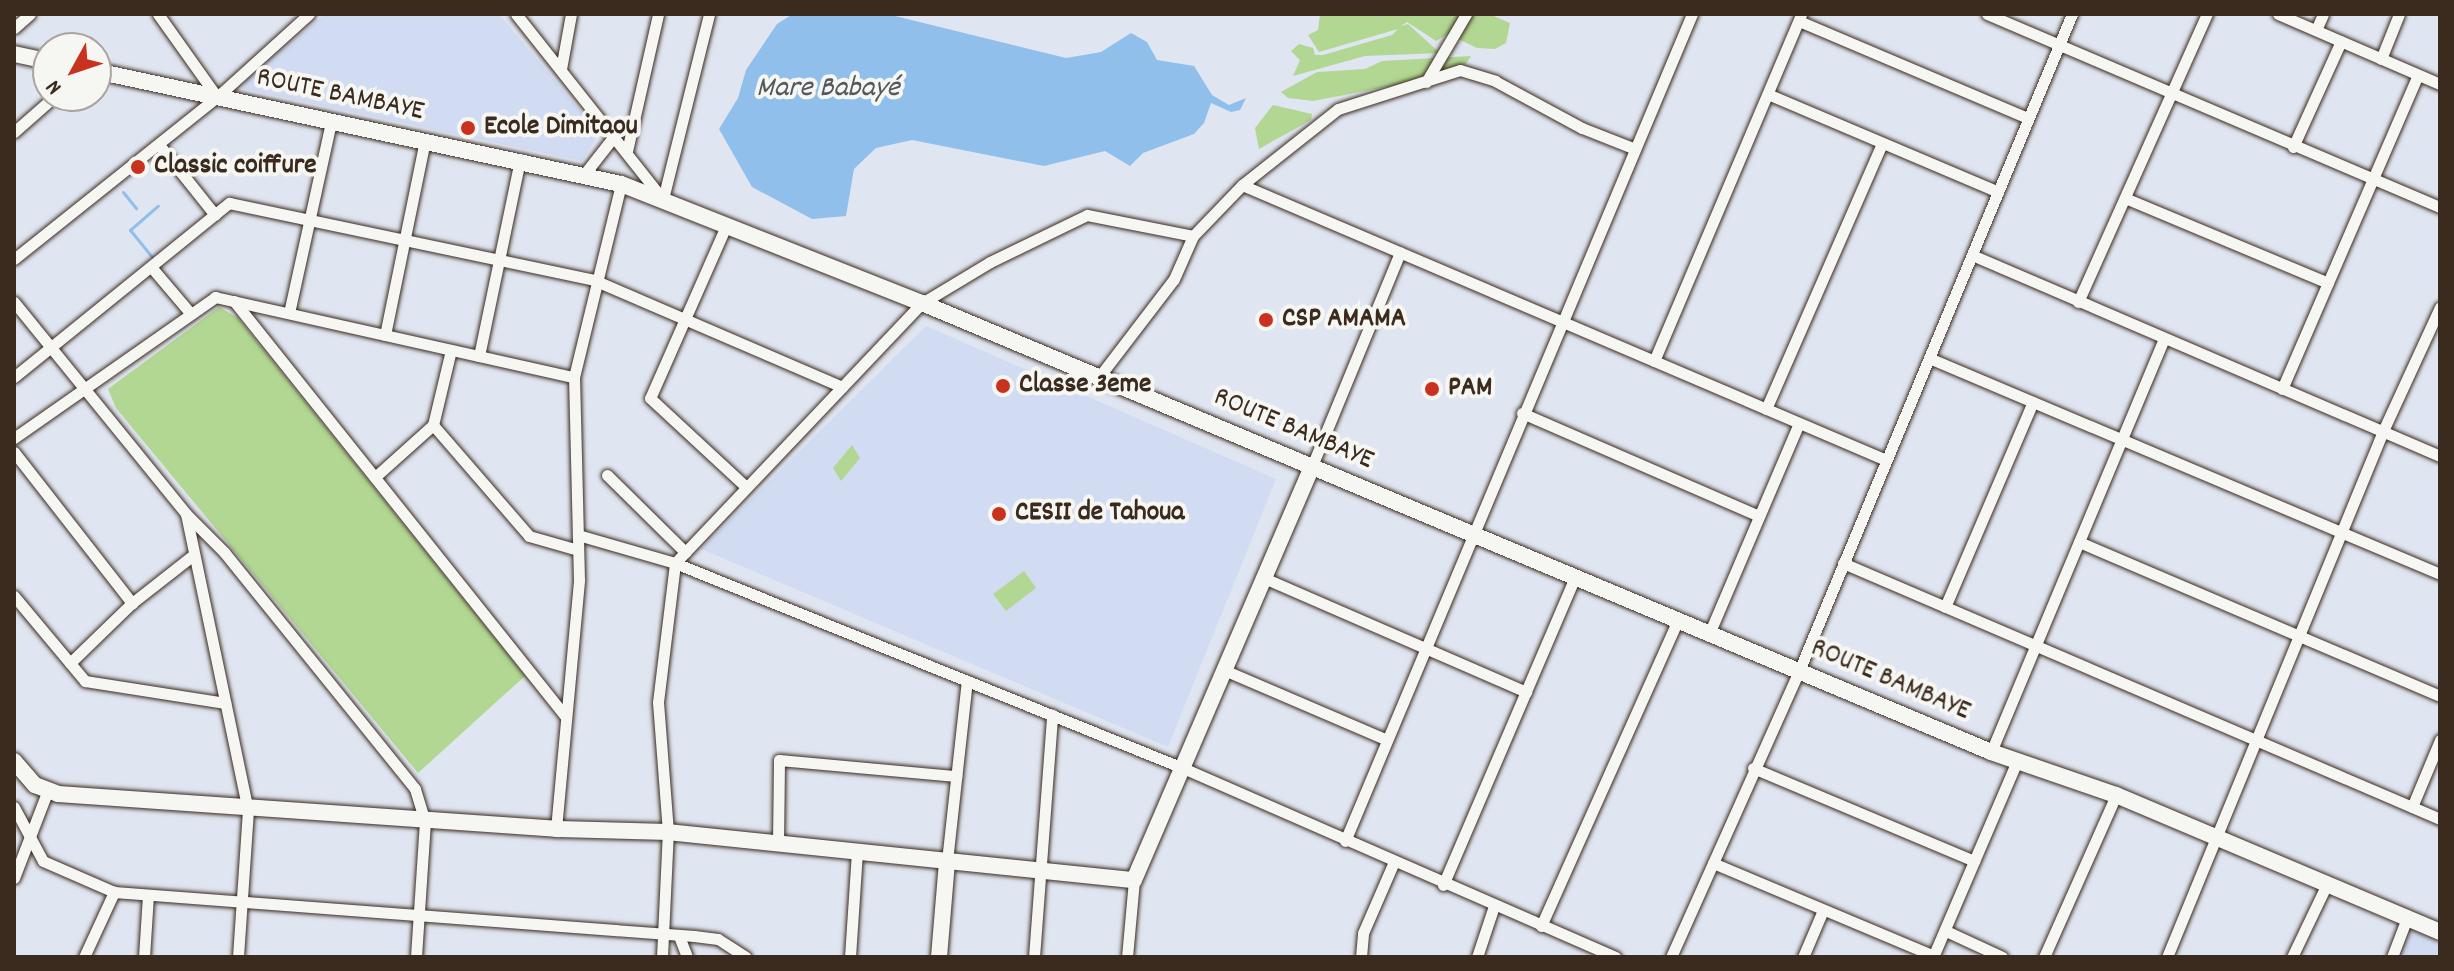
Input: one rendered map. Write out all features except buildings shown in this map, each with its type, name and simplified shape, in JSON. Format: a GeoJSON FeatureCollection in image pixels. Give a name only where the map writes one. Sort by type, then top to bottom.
{"type":"FeatureCollection","features":[{"type":"Feature","properties":{"kind":"street"},"geometry":{"type":"LineString","coordinates":[[14,28],[30,14]]}},
{"type":"Feature","properties":{"kind":"street"},"geometry":{"type":"LineString","coordinates":[[14,259],[160,146],[309,14]]}},
{"type":"Feature","properties":{"kind":"street"},"geometry":{"type":"LineString","coordinates":[[516,14],[663,199]]}},
{"type":"Feature","properties":{"kind":"street"},"geometry":{"type":"LineString","coordinates":[[561,69],[571,14]]}},
{"type":"Feature","properties":{"kind":"street"},"geometry":{"type":"LineString","coordinates":[[627,151],[658,14]]}},
{"type":"Feature","properties":{"kind":"street"},"geometry":{"type":"LineString","coordinates":[[663,199],[709,14]]}},
{"type":"Feature","properties":{"kind":"street"},"geometry":{"type":"LineString","coordinates":[[1426,82],[1466,14]]}},
{"type":"Feature","properties":{"kind":"street"},"geometry":{"type":"LineString","coordinates":[[1345,841],[1471,533],[1692,14]]}},
{"type":"Feature","properties":{"kind":"street"},"geometry":{"type":"LineString","coordinates":[[1987,14],[2372,181],[2440,207]]}},
{"type":"Feature","properties":{"kind":"street"},"geometry":{"type":"LineString","coordinates":[[1671,957],[1799,671],[2072,14]]}},
{"type":"Feature","properties":{"kind":"street"},"geometry":{"type":"LineString","coordinates":[[2078,302],[2207,14]]}},
{"type":"Feature","properties":{"kind":"street"},"geometry":{"type":"LineString","coordinates":[[2278,14],[2440,84]]}},
{"type":"Feature","properties":{"kind":"street"},"geometry":{"type":"LineString","coordinates":[[2316,30],[2323,14]]}},
{"type":"Feature","properties":{"kind":"street"},"geometry":{"type":"LineString","coordinates":[[2381,59],[2399,14]]}},
{"type":"Feature","properties":{"kind":"street"},"geometry":{"type":"LineString","coordinates":[[161,15],[217,97]]}},
{"type":"Feature","properties":{"kind":"street"},"geometry":{"type":"LineString","coordinates":[[1654,361],[1770,95],[1800,17],[2028,118]]}},
{"type":"Feature","properties":{"kind":"street"},"geometry":{"type":"LineString","coordinates":[[2293,147],[2341,41]]}},
{"type":"Feature","properties":{"kind":"street"},"geometry":{"type":"LineString","coordinates":[[1099,377],[1174,279],[1193,236],[1242,185],[1338,109],[1460,70],[1495,81],[1582,128],[1635,149]]}},
{"type":"Feature","properties":{"kind":"street","name":"ROUTE BAMBAYE"},"geometry":{"type":"LineString","coordinates":[[112,74],[331,122],[586,172],[663,199],[922,303],[1991,752],[2116,795],[2440,932]]}},
{"type":"Feature","properties":{"kind":"street"},"geometry":{"type":"LineString","coordinates":[[2282,389],[2418,75]]}},
{"type":"Feature","properties":{"kind":"street"},"geometry":{"type":"LineString","coordinates":[[1770,95],[1998,192]]}},
{"type":"Feature","properties":{"kind":"street"},"geometry":{"type":"LineString","coordinates":[[14,132],[37,112]]}},
{"type":"Feature","properties":{"kind":"street"},"geometry":{"type":"LineString","coordinates":[[289,313],[331,122]]}},
{"type":"Feature","properties":{"kind":"street"},"geometry":{"type":"LineString","coordinates":[[586,172],[615,135]]}},
{"type":"Feature","properties":{"kind":"street"},"geometry":{"type":"LineString","coordinates":[[385,335],[425,140]]}},
{"type":"Feature","properties":{"kind":"street"},"geometry":{"type":"LineString","coordinates":[[1766,409],[1882,143]]}},
{"type":"Feature","properties":{"kind":"street"},"geometry":{"type":"LineString","coordinates":[[160,146],[215,215]]}},
{"type":"Feature","properties":{"kind":"street"},"geometry":{"type":"LineString","coordinates":[[479,356],[520,159]]}},
{"type":"Feature","properties":{"kind":"street"},"geometry":{"type":"LineString","coordinates":[[556,829],[578,550],[574,377],[594,280],[621,184]]}},
{"type":"Feature","properties":{"kind":"street"},"geometry":{"type":"LineString","coordinates":[[1242,185],[1886,460]]}},
{"type":"Feature","properties":{"kind":"street"},"geometry":{"type":"LineString","coordinates":[[2125,198],[2328,283]]}},
{"type":"Feature","properties":{"kind":"street"},"geometry":{"type":"LineString","coordinates":[[14,377],[229,203],[402,242],[594,280],[842,387]]}},
{"type":"Feature","properties":{"kind":"street"},"geometry":{"type":"LineString","coordinates":[[662,957],[668,832],[658,702],[675,563],[922,303],[990,262],[1087,215],[1193,236]]}},
{"type":"Feature","properties":{"kind":"street"},"geometry":{"type":"LineString","coordinates":[[726,226],[650,398],[746,487]]}},
{"type":"Feature","properties":{"kind":"street"},"geometry":{"type":"LineString","coordinates":[[1127,957],[1134,880],[1312,466],[1400,252]]}},
{"type":"Feature","properties":{"kind":"street"},"geometry":{"type":"LineString","coordinates":[[1972,255],[2163,340],[2440,456]]}},
{"type":"Feature","properties":{"kind":"street"},"geometry":{"type":"LineString","coordinates":[[152,268],[191,314]]}},
{"type":"Feature","properties":{"kind":"street"},"geometry":{"type":"LineString","coordinates":[[14,438],[52,407],[86,390],[215,297],[574,377]]}},
{"type":"Feature","properties":{"kind":"street"},"geometry":{"type":"LineString","coordinates":[[234,301],[566,717]]}},
{"type":"Feature","properties":{"kind":"street"},"geometry":{"type":"LineString","coordinates":[[14,302],[186,514],[224,552],[415,789],[425,821],[416,957]]}},
{"type":"Feature","properties":{"kind":"street"},"geometry":{"type":"LineString","coordinates":[[2167,957],[2383,431],[2440,307]]}},
{"type":"Feature","properties":{"kind":"street"},"geometry":{"type":"LineString","coordinates":[[1991,752],[2124,440],[2163,340]]}},
{"type":"Feature","properties":{"kind":"street"},"geometry":{"type":"LineString","coordinates":[[375,477],[433,425],[451,350]]}},
{"type":"Feature","properties":{"kind":"street"},"geometry":{"type":"LineString","coordinates":[[1929,358],[2440,574]]}},
{"type":"Feature","properties":{"kind":"street"},"geometry":{"type":"LineString","coordinates":[[1945,607],[2033,402]]}},
{"type":"Feature","properties":{"kind":"street"},"geometry":{"type":"LineString","coordinates":[[1522,413],[1759,516]]}},
{"type":"Feature","properties":{"kind":"street"},"geometry":{"type":"LineString","coordinates":[[1709,634],[1799,423]]}},
{"type":"Feature","properties":{"kind":"street"},"geometry":{"type":"LineString","coordinates":[[433,425],[529,536],[578,550]]}},
{"type":"Feature","properties":{"kind":"street"},"geometry":{"type":"LineString","coordinates":[[14,452],[132,603]]}},
{"type":"Feature","properties":{"kind":"street"},"geometry":{"type":"LineString","coordinates":[[607,475],[685,552]]}},
{"type":"Feature","properties":{"kind":"street"},"geometry":{"type":"LineString","coordinates":[[186,514],[192,556],[248,810],[238,957]]}},
{"type":"Feature","properties":{"kind":"street"},"geometry":{"type":"LineString","coordinates":[[578,535],[675,563],[1183,768],[1393,864],[1616,957]]}},
{"type":"Feature","properties":{"kind":"street"},"geometry":{"type":"LineString","coordinates":[[2079,542],[2299,637],[2439,693]]}},
{"type":"Feature","properties":{"kind":"street"},"geometry":{"type":"LineString","coordinates":[[70,663],[132,603],[192,556]]}},
{"type":"Feature","properties":{"kind":"street"},"geometry":{"type":"LineString","coordinates":[[1843,563],[2440,819]]}},
{"type":"Feature","properties":{"kind":"street"},"geometry":{"type":"LineString","coordinates":[[1443,885],[1575,577]]}},
{"type":"Feature","properties":{"kind":"street"},"geometry":{"type":"LineString","coordinates":[[1264,578],[1526,692]]}},
{"type":"Feature","properties":{"kind":"street"},"geometry":{"type":"LineString","coordinates":[[14,596],[85,681],[225,703]]}},
{"type":"Feature","properties":{"kind":"street"},"geometry":{"type":"LineString","coordinates":[[1541,926],[1678,620]]}},
{"type":"Feature","properties":{"kind":"street"},"geometry":{"type":"LineString","coordinates":[[1224,670],[1387,740]]}},
{"type":"Feature","properties":{"kind":"street"},"geometry":{"type":"LineString","coordinates":[[939,957],[967,681]]}},
{"type":"Feature","properties":{"kind":"street"},"geometry":{"type":"LineString","coordinates":[[1034,957],[1052,715]]}},
{"type":"Feature","properties":{"kind":"street"},"geometry":{"type":"LineString","coordinates":[[2412,807],[2440,740]]}},
{"type":"Feature","properties":{"kind":"street"},"geometry":{"type":"LineString","coordinates":[[778,844],[779,760],[956,776]]}},
{"type":"Feature","properties":{"kind":"street"},"geometry":{"type":"LineString","coordinates":[[14,761],[35,785],[48,790],[248,810],[556,829],[668,832],[1134,880]]}},
{"type":"Feature","properties":{"kind":"street"},"geometry":{"type":"LineString","coordinates":[[1713,863],[1934,957],[2017,761]]}},
{"type":"Feature","properties":{"kind":"street"},"geometry":{"type":"LineString","coordinates":[[1753,768],[1974,861]]}},
{"type":"Feature","properties":{"kind":"street"},"geometry":{"type":"LineString","coordinates":[[14,878],[31,843],[48,790]]}},
{"type":"Feature","properties":{"kind":"street"},"geometry":{"type":"LineString","coordinates":[[2044,957],[2116,795]]}},
{"type":"Feature","properties":{"kind":"street"},"geometry":{"type":"LineString","coordinates":[[14,807],[43,861],[114,892],[718,939],[746,957]]}},
{"type":"Feature","properties":{"kind":"street"},"geometry":{"type":"LineString","coordinates":[[850,957],[857,852]]}},
{"type":"Feature","properties":{"kind":"street"},"geometry":{"type":"LineString","coordinates":[[1361,957],[1363,933],[1393,864]]}},
{"type":"Feature","properties":{"kind":"street"},"geometry":{"type":"LineString","coordinates":[[2292,957],[2327,884]]}},
{"type":"Feature","properties":{"kind":"street"},"geometry":{"type":"LineString","coordinates":[[84,957],[114,892]]}},
{"type":"Feature","properties":{"kind":"street"},"geometry":{"type":"LineString","coordinates":[[144,957],[148,895]]}},
{"type":"Feature","properties":{"kind":"street"},"geometry":{"type":"LineString","coordinates":[[1477,957],[1494,906]]}},
{"type":"Feature","properties":{"kind":"street"},"geometry":{"type":"LineString","coordinates":[[1803,957],[1823,910]]}},
{"type":"Feature","properties":{"kind":"street"},"geometry":{"type":"LineString","coordinates":[[2392,957],[2407,918]]}},
{"type":"Feature","properties":{"kind":"street"},"geometry":{"type":"LineString","coordinates":[[1946,931],[2002,957]]}},
{"type":"Feature","properties":{"kind":"street"},"geometry":{"type":"LineString","coordinates":[[679,936],[687,957]]}},
{"type":"Feature","properties":{"kind":"shaded area"},"geometry":{"type":"Polygon","coordinates":[[[325,14],[499,14],[599,133],[582,161],[243,89],[247,78],[325,14]]]}},
{"type":"Feature","properties":{"kind":"shaded area","name":"CESII de Tahoua"},"geometry":{"type":"Polygon","coordinates":[[[926,326],[1276,479],[1168,747],[701,549],[926,326]]]}},
{"type":"Feature","properties":{"kind":"shaded area"},"geometry":{"type":"Polygon","coordinates":[[[2408,928],[2440,943],[2440,957],[2397,957],[2408,928]]]}},
{"type":"Feature","properties":{"kind":"green space"},"geometry":{"type":"Polygon","coordinates":[[[1320,14],[1489,14],[1510,23],[1506,43],[1495,49],[1477,48],[1448,34],[1436,41],[1407,22],[1401,26],[1408,24],[1440,53],[1365,56],[1293,76],[1300,60],[1291,51],[1299,44],[1313,48],[1315,55],[1323,55],[1392,35],[1398,29],[1319,52],[1308,35],[1318,30],[1320,14]]]}},
{"type":"Feature","properties":{"kind":"green space"},"geometry":{"type":"Polygon","coordinates":[[[1471,56],[1466,64],[1433,78],[1313,101],[1288,98],[1281,92],[1317,72],[1365,69],[1382,61],[1471,56]]]}},
{"type":"Feature","properties":{"kind":"green space"},"geometry":{"type":"Polygon","coordinates":[[[1273,105],[1312,114],[1311,120],[1259,149],[1255,128],[1273,105]]]}},
{"type":"Feature","properties":{"kind":"green space"},"geometry":{"type":"Polygon","coordinates":[[[219,307],[238,318],[525,676],[418,773],[116,408],[108,389],[219,307]]]}},
{"type":"Feature","properties":{"kind":"green space"},"geometry":{"type":"Polygon","coordinates":[[[852,445],[860,458],[841,481],[833,468],[852,445]]]}},
{"type":"Feature","properties":{"kind":"green space"},"geometry":{"type":"Polygon","coordinates":[[[1024,571],[1036,588],[1006,611],[993,594],[1024,571]]]}},
{"type":"Feature","properties":{"kind":"water","name":"Mare Babayé"},"geometry":{"type":"Polygon","coordinates":[[[793,14],[887,14],[1066,58],[1101,52],[1131,33],[1147,42],[1157,60],[1194,66],[1212,95],[1229,105],[1246,98],[1240,110],[1231,112],[1211,103],[1204,123],[1194,134],[1143,153],[1130,166],[1105,151],[1044,166],[912,140],[876,148],[854,169],[846,216],[812,219],[752,187],[719,129],[738,98],[746,70],[777,24],[793,14]]]}},
{"type":"Feature","properties":{"kind":"waterway"},"geometry":{"type":"LineString","coordinates":[[123,192],[136,208]]}},
{"type":"Feature","properties":{"kind":"waterway"},"geometry":{"type":"LineString","coordinates":[[152,257],[130,230],[158,206]]}},
{"type":"Feature","properties":{"kind":"place","name":"Ecole Dimitaou"},"geometry":{"type":"Point","coordinates":[468,128]}},
{"type":"Feature","properties":{"kind":"place","name":"Classic coiffure"},"geometry":{"type":"Point","coordinates":[138,167]}},
{"type":"Feature","properties":{"kind":"place","name":"CSP AMAMA"},"geometry":{"type":"Point","coordinates":[1266,320]}},
{"type":"Feature","properties":{"kind":"place","name":"Classe 3eme"},"geometry":{"type":"Point","coordinates":[1003,386]}},
{"type":"Feature","properties":{"kind":"place","name":"PAM"},"geometry":{"type":"Point","coordinates":[1432,389]}},
{"type":"Feature","properties":{"kind":"place","name":"CESII de Tahoua"},"geometry":{"type":"Point","coordinates":[999,514]}}]}
